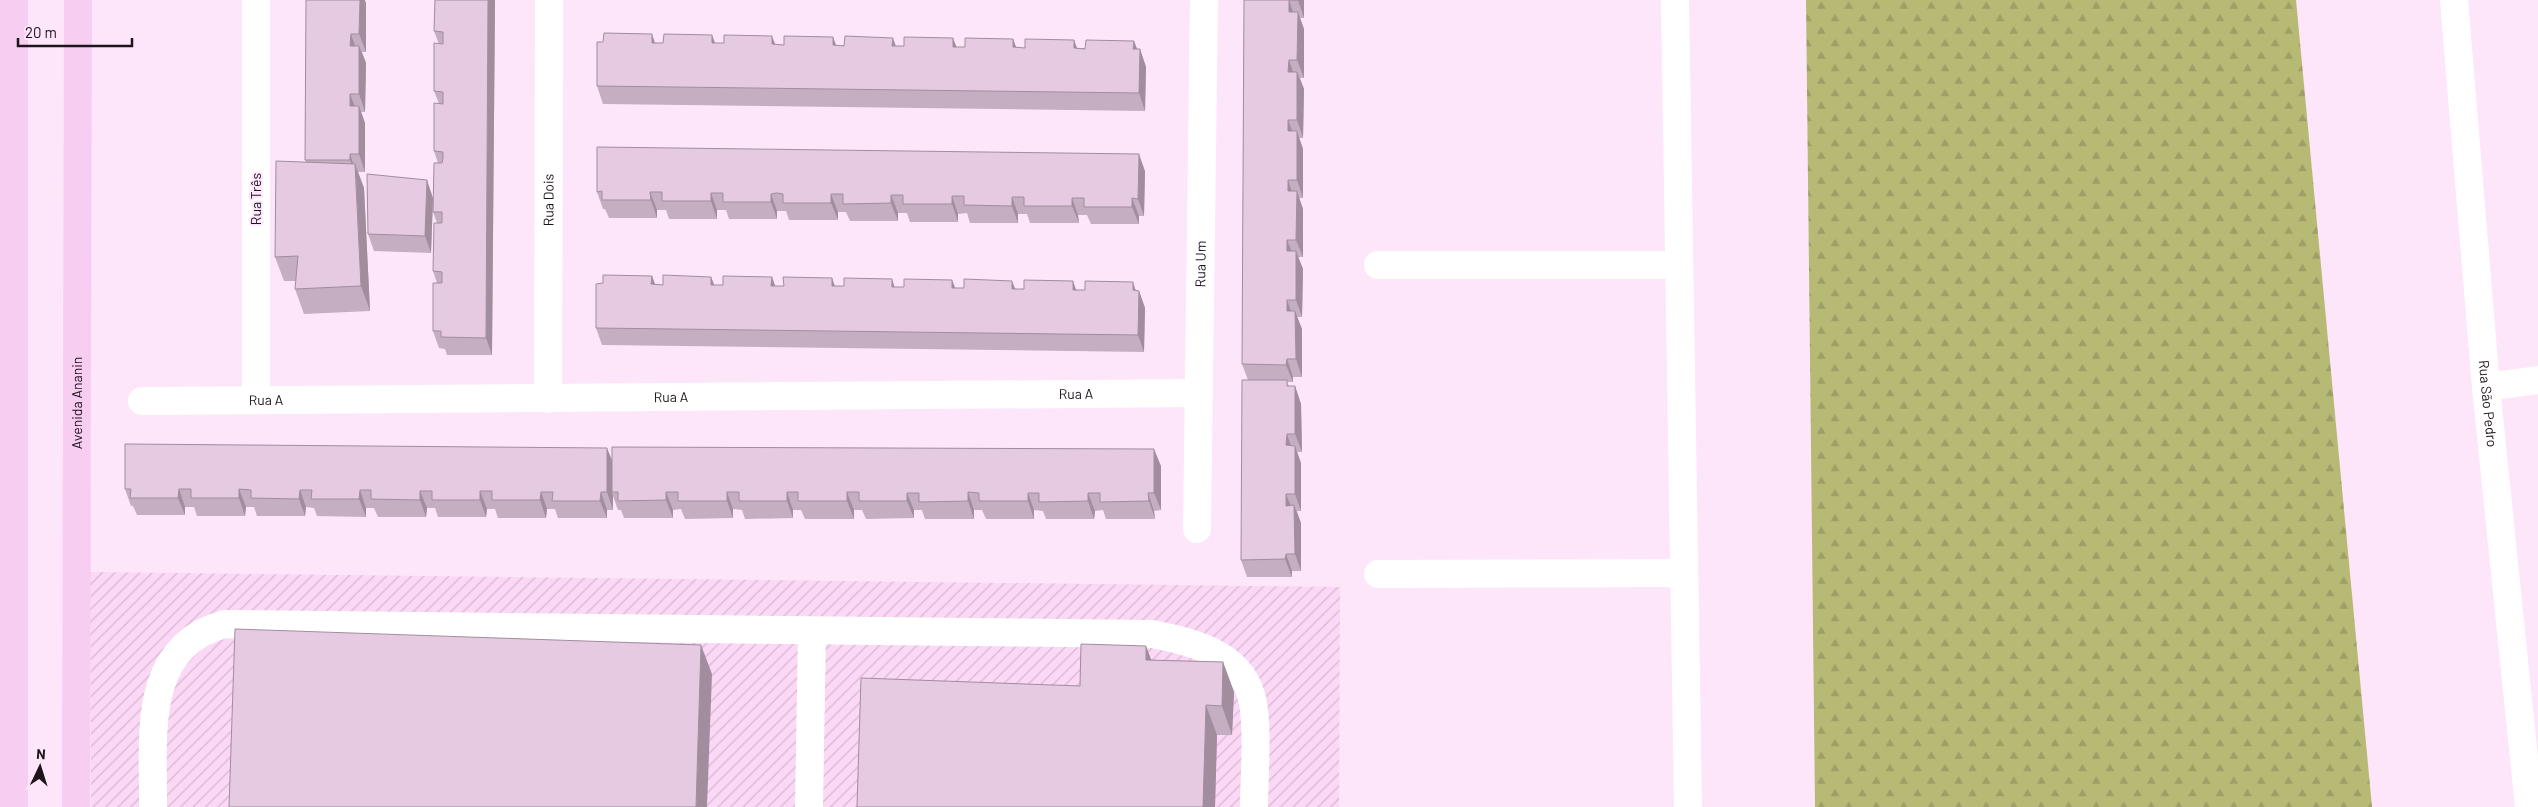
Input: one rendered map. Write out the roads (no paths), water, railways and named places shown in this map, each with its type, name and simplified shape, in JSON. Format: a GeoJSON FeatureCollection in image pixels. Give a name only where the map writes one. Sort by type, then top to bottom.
{"type":"FeatureCollection","features":[{"type":"Feature","properties":{"kind":"main road"},"geometry":{"type":"LineString","coordinates":[[14,0],[14,807]]}},
{"type":"Feature","properties":{"kind":"main road","name":"Avenida Ananin"},"geometry":{"type":"LineString","coordinates":[[76,807],[78,0]]}},
{"type":"Feature","properties":{"kind":"street","name":"Rua Três"},"geometry":{"type":"LineString","coordinates":[[256,0],[256,399]]}},
{"type":"Feature","properties":{"kind":"street","name":"Rua Dois"},"geometry":{"type":"LineString","coordinates":[[548,400],[549,0]]}},
{"type":"Feature","properties":{"kind":"street","name":"Rua Um"},"geometry":{"type":"LineString","coordinates":[[1197,529],[1204,0]]}},
{"type":"Feature","properties":{"kind":"street"},"geometry":{"type":"LineString","coordinates":[[1674,0],[1688,807]]}},
{"type":"Feature","properties":{"kind":"street","name":"Rua São Pedro"},"geometry":{"type":"LineString","coordinates":[[2454,0],[2486,387],[2529,807]]}},
{"type":"Feature","properties":{"kind":"street"},"geometry":{"type":"LineString","coordinates":[[1378,265],[1679,265]]}},
{"type":"Feature","properties":{"kind":"street"},"geometry":{"type":"LineString","coordinates":[[2486,387],[2538,380]]}},
{"type":"Feature","properties":{"kind":"street","name":"Rua A"},"geometry":{"type":"LineString","coordinates":[[142,401],[256,399],[548,400],[1199,393]]}},
{"type":"Feature","properties":{"kind":"street"},"geometry":{"type":"LineString","coordinates":[[1378,574],[1684,574]]}},
{"type":"Feature","properties":{"kind":"street"},"geometry":{"type":"LineString","coordinates":[[153,807],[156,696],[165,674],[177,655],[191,639],[207,629],[226,624],[1152,634],[1183,639],[1229,662],[1251,694],[1254,711],[1254,807]]}},
{"type":"Feature","properties":{"kind":"street"},"geometry":{"type":"LineString","coordinates":[[810,807],[812,631]]}}]}
